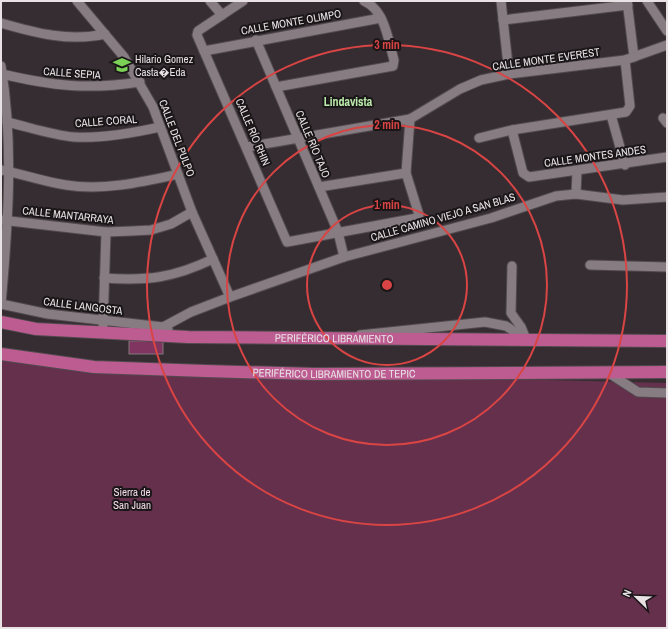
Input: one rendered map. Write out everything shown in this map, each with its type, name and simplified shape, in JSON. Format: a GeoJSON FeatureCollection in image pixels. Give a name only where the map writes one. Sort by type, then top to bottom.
{"type":"FeatureCollection","features":[{"type":"Feature","properties":{"kind":"highway","name":"PERIFÉRICO LIBRAMIENTO"},"geometry":{"type":"LineString","coordinates":[[1,322],[36,329],[103,327],[188,337],[526,339],[667,342]]}},
{"type":"Feature","properties":{"kind":"highway","name":"PERIFÉRICO LIBRAMIENTO DE TEPIC"},"geometry":{"type":"LineString","coordinates":[[1,354],[94,367],[315,374],[667,372]]}},
{"type":"Feature","properties":{"kind":"street","name":"CALLE DEL PULPO"},"geometry":{"type":"LineString","coordinates":[[77,1],[124,57],[140,82],[153,107],[192,212],[230,297]]}},
{"type":"Feature","properties":{"kind":"street"},"geometry":{"type":"LineString","coordinates":[[210,1],[222,15],[243,1]]}},
{"type":"Feature","properties":{"kind":"street"},"geometry":{"type":"LineString","coordinates":[[276,87],[393,66],[394,63],[381,18],[372,5],[364,1]]}},
{"type":"Feature","properties":{"kind":"street"},"geometry":{"type":"LineString","coordinates":[[501,1],[509,74]]}},
{"type":"Feature","properties":{"kind":"street"},"geometry":{"type":"LineString","coordinates":[[647,1],[667,31]]}},
{"type":"Feature","properties":{"kind":"street"},"geometry":{"type":"LineString","coordinates":[[479,138],[512,130],[626,112],[630,106],[628,3],[503,20]]}},
{"type":"Feature","properties":{"kind":"street","name":"CALLE RÍO RHIN"},"geometry":{"type":"LineString","coordinates":[[222,15],[198,31],[197,35],[287,242],[338,232]]}},
{"type":"Feature","properties":{"kind":"street","name":"CALLE MONTE OLIMPO"},"geometry":{"type":"LineString","coordinates":[[204,51],[256,40],[381,18]]}},
{"type":"Feature","properties":{"kind":"street"},"geometry":{"type":"LineString","coordinates":[[1,23],[43,34],[68,38],[90,37],[105,34]]}},
{"type":"Feature","properties":{"kind":"street","name":"CALLE RÍO TAJO"},"geometry":{"type":"LineString","coordinates":[[256,40],[338,232],[344,257]]}},
{"type":"Feature","properties":{"kind":"street","name":"CALLE MONTE EVEREST"},"geometry":{"type":"LineString","coordinates":[[247,147],[410,119],[460,89],[481,80],[509,74],[629,59],[667,45]]}},
{"type":"Feature","properties":{"kind":"street"},"geometry":{"type":"LineString","coordinates":[[1,304],[5,220],[5,127],[2,70]]}},
{"type":"Feature","properties":{"kind":"street","name":"CALLE SEPIA"},"geometry":{"type":"LineString","coordinates":[[2,70],[41,83],[71,87],[108,87],[140,82]]}},
{"type":"Feature","properties":{"kind":"street"},"geometry":{"type":"LineString","coordinates":[[611,115],[625,165]]}},
{"type":"Feature","properties":{"kind":"street"},"geometry":{"type":"LineString","coordinates":[[338,232],[418,218],[406,173],[410,119]]}},
{"type":"Feature","properties":{"kind":"street","name":"CALLE CORAL"},"geometry":{"type":"LineString","coordinates":[[5,127],[48,132],[74,137],[135,132],[160,127]]}},
{"type":"Feature","properties":{"kind":"street","name":"CALLE MONTES ANDES"},"geometry":{"type":"LineString","coordinates":[[512,130],[523,173],[529,177],[625,165],[667,158]]}},
{"type":"Feature","properties":{"kind":"street"},"geometry":{"type":"LineString","coordinates":[[5,171],[68,186],[121,185],[178,174]]}},
{"type":"Feature","properties":{"kind":"street"},"geometry":{"type":"LineString","coordinates":[[576,171],[576,194]]}},
{"type":"Feature","properties":{"kind":"street"},"geometry":{"type":"LineString","coordinates":[[319,187],[406,173]]}},
{"type":"Feature","properties":{"kind":"street","name":"CALLE CAMINO VIEJO A SAN BLAS"},"geometry":{"type":"LineString","coordinates":[[230,297],[344,257],[491,218],[556,196],[576,194],[623,200],[667,197]]}},
{"type":"Feature","properties":{"kind":"street","name":"CALLE MANTARRAYA"},"geometry":{"type":"LineString","coordinates":[[5,220],[106,232],[151,230],[171,224],[192,212]]}},
{"type":"Feature","properties":{"kind":"street"},"geometry":{"type":"LineString","coordinates":[[103,327],[106,232]]}},
{"type":"Feature","properties":{"kind":"street"},"geometry":{"type":"LineString","coordinates":[[104,278],[138,280],[167,277],[194,268],[213,259]]}},
{"type":"Feature","properties":{"kind":"street"},"geometry":{"type":"LineString","coordinates":[[590,265],[667,267]]}},
{"type":"Feature","properties":{"kind":"street"},"geometry":{"type":"LineString","coordinates":[[512,266],[511,313],[521,327],[526,339]]}},
{"type":"Feature","properties":{"kind":"street"},"geometry":{"type":"LineString","coordinates":[[163,327],[191,312],[230,297]]}},
{"type":"Feature","properties":{"kind":"street","name":"CALLE LANGOSTA"},"geometry":{"type":"LineString","coordinates":[[1,304],[103,327],[163,327],[188,337]]}},
{"type":"Feature","properties":{"kind":"street"},"geometry":{"type":"LineString","coordinates":[[347,338],[370,333],[485,322],[506,326],[526,339]]}},
{"type":"Feature","properties":{"kind":"street"},"geometry":{"type":"LineString","coordinates":[[605,372],[638,392],[667,393]]}},
{"type":"Feature","properties":{"kind":"green space","name":"Sierra de San Juan"},"geometry":{"type":"Polygon","coordinates":[[[1,360],[298,374],[667,383],[667,628],[1,628],[1,360]]]}},
{"type":"Feature","properties":{"kind":"building"},"geometry":{"type":"Polygon","coordinates":[[[129,341],[163,341],[163,354],[129,354],[129,341]]]}},
{"type":"Feature","properties":{"kind":"place","name":"Hilario Gomez Casta�Eda"},"geometry":{"type":"Point","coordinates":[122,65]}},
{"type":"Feature","properties":{"kind":"district","name":"Lindavista"},"geometry":{"type":"Point","coordinates":[348,102]}}]}
